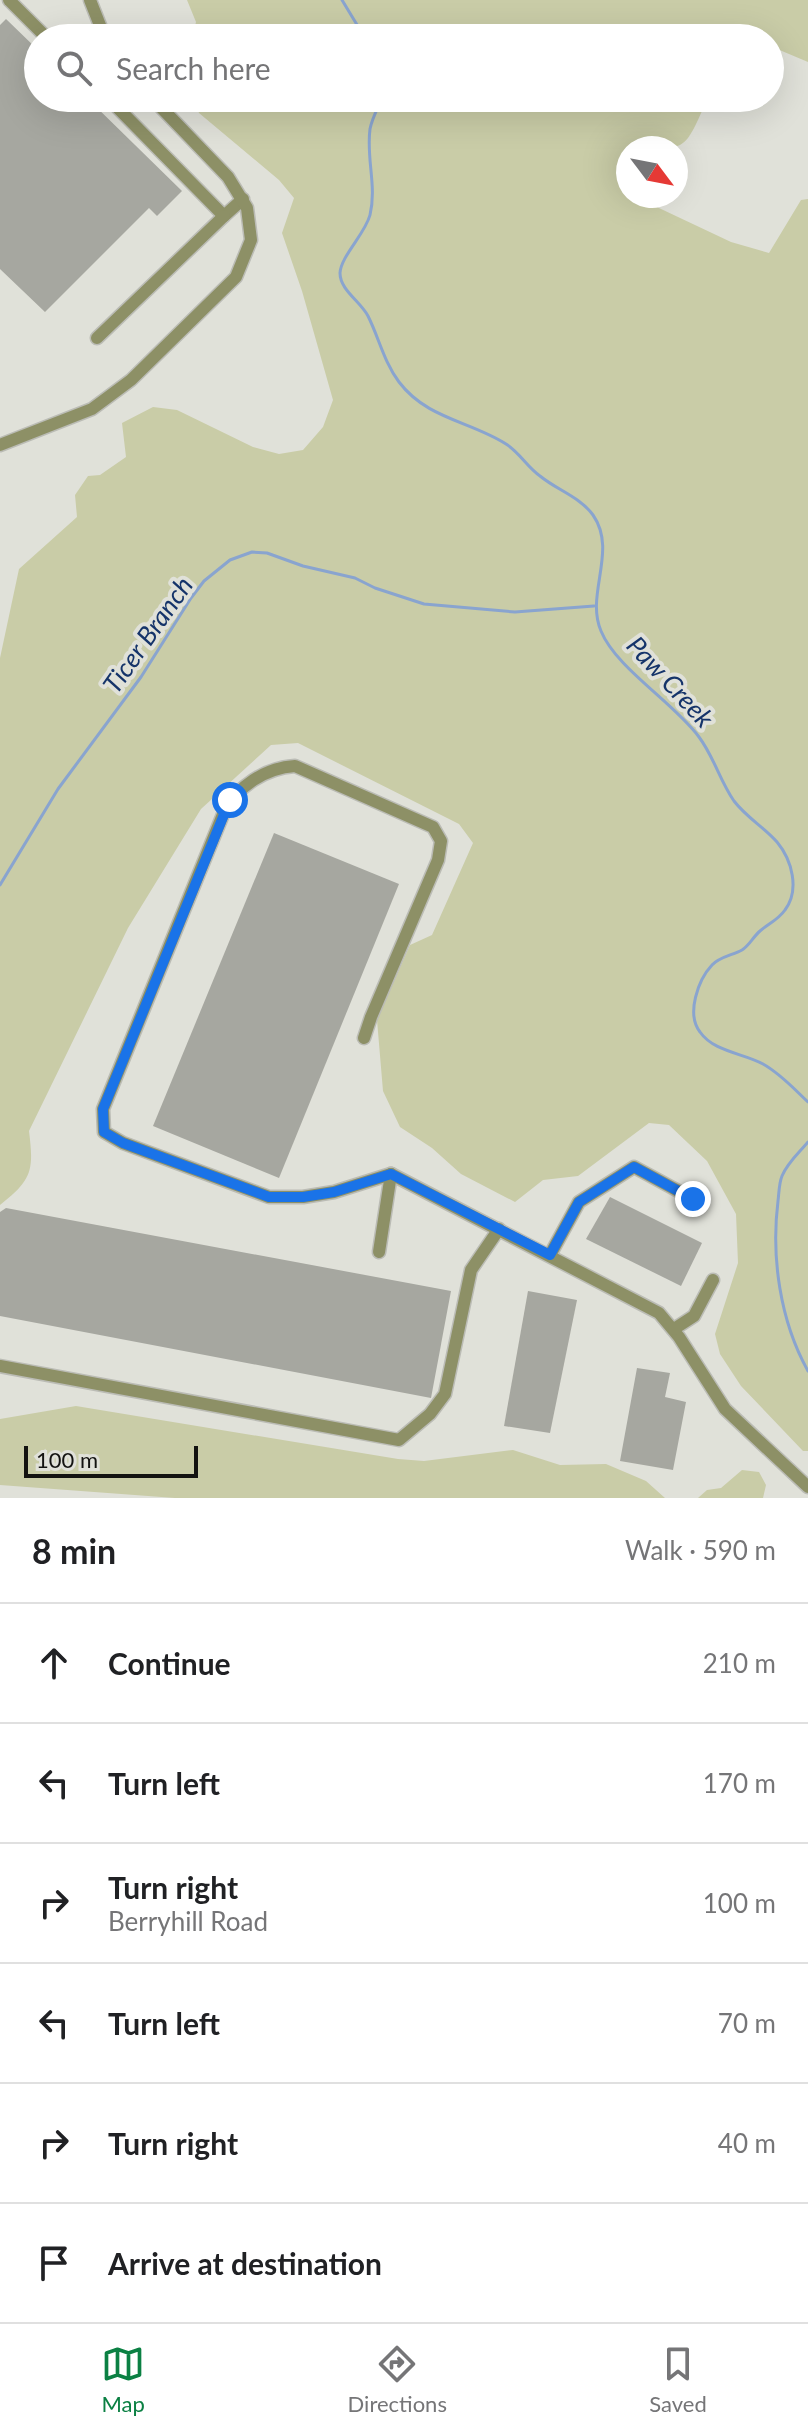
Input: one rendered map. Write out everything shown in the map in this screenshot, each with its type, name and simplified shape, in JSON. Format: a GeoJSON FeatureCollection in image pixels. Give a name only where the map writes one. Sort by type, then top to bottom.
{"type":"FeatureCollection","features":[{"type":"Feature","properties":{"kind":"street"},"geometry":{"type":"LineString","coordinates":[[9,0],[33,24]]}},
{"type":"Feature","properties":{"kind":"street"},"geometry":{"type":"LineString","coordinates":[[90,0],[99,24]]}},
{"type":"Feature","properties":{"kind":"street"},"geometry":{"type":"LineString","coordinates":[[122,112],[224,216]]}},
{"type":"Feature","properties":{"kind":"street"},"geometry":{"type":"LineString","coordinates":[[0,445],[92,409],[131,380],[209,307],[236,277],[251,240],[247,208],[228,177],[165,112]]}},
{"type":"Feature","properties":{"kind":"street"},"geometry":{"type":"LineString","coordinates":[[97,338],[243,199]]}},
{"type":"Feature","properties":{"kind":"street"},"geometry":{"type":"LineString","coordinates":[[364,1038],[438,860],[441,841],[433,827],[295,766],[277,767],[253,779],[230,800],[224,812],[103,1109],[104,1132],[123,1143],[269,1197],[303,1197],[334,1192],[391,1174],[645,1303],[659,1313],[674,1329],[725,1409],[808,1487]]}},
{"type":"Feature","properties":{"kind":"street"},"geometry":{"type":"LineString","coordinates":[[550,1255],[579,1202],[634,1167],[693,1199]]}},
{"type":"Feature","properties":{"kind":"street"},"geometry":{"type":"LineString","coordinates":[[379,1252],[391,1174]]}},
{"type":"Feature","properties":{"kind":"street"},"geometry":{"type":"LineString","coordinates":[[0,1366],[399,1440],[430,1414],[445,1394],[471,1270],[499,1229]]}},
{"type":"Feature","properties":{"kind":"street"},"geometry":{"type":"LineString","coordinates":[[674,1329],[694,1316],[713,1280]]}},
{"type":"Feature","properties":{"kind":"green space"},"geometry":{"type":"Polygon","coordinates":[[[187,0],[808,0],[808,62],[784,52],[784,24],[196,22],[187,0]]]}},
{"type":"Feature","properties":{"kind":"green space"},"geometry":{"type":"Polygon","coordinates":[[[199,112],[701,112],[688,138],[616,136],[616,208],[659,208],[731,242],[769,253],[801,200],[808,199],[808,1451],[803,1451],[741,1386],[720,1354],[715,1334],[738,1263],[736,1214],[707,1161],[669,1125],[649,1123],[578,1176],[543,1180],[515,1202],[461,1174],[432,1148],[400,1127],[383,1091],[377,1020],[410,945],[432,935],[473,843],[459,824],[298,743],[271,745],[201,809],[128,928],[29,1131],[31,1156],[25,1181],[0,1205],[0,658],[19,569],[77,517],[75,495],[88,476],[100,475],[126,457],[122,423],[153,407],[177,410],[253,447],[279,454],[303,450],[323,427],[333,400],[282,233],[294,198],[279,180],[199,112]]]}},
{"type":"Feature","properties":{"kind":"green space"},"geometry":{"type":"Polygon","coordinates":[[[76,1406],[398,1459],[424,1461],[513,1450],[560,1465],[606,1464],[646,1481],[665,1498],[175,1498],[0,1485],[0,1419],[76,1406]]]}},
{"type":"Feature","properties":{"kind":"green space"},"geometry":{"type":"Polygon","coordinates":[[[742,1470],[759,1472],[766,1485],[763,1498],[698,1498],[707,1490],[721,1488],[742,1470]]]}},
{"type":"Feature","properties":{"kind":"building"},"geometry":{"type":"Polygon","coordinates":[[[6,19],[24,36],[24,112],[101,112],[182,191],[157,216],[149,208],[45,312],[0,269],[0,25],[6,19]]]}},
{"type":"Feature","properties":{"kind":"building"},"geometry":{"type":"Polygon","coordinates":[[[274,833],[399,884],[279,1178],[153,1126],[274,833]]]}},
{"type":"Feature","properties":{"kind":"building"},"geometry":{"type":"Polygon","coordinates":[[[610,1197],[702,1243],[681,1286],[586,1239],[610,1197]]]}},
{"type":"Feature","properties":{"kind":"building"},"geometry":{"type":"Polygon","coordinates":[[[6,1208],[451,1291],[431,1398],[0,1316],[0,1212],[6,1208]]]}},
{"type":"Feature","properties":{"kind":"building"},"geometry":{"type":"Polygon","coordinates":[[[528,1291],[577,1300],[550,1433],[504,1426],[528,1291]]]}},
{"type":"Feature","properties":{"kind":"building"},"geometry":{"type":"Polygon","coordinates":[[[637,1368],[670,1373],[665,1397],[686,1402],[673,1470],[620,1461],[637,1368]]]}},
{"type":"Feature","properties":{"kind":"waterway","name":"Paw Creek"},"geometry":{"type":"LineString","coordinates":[[342,0],[357,24]]}},
{"type":"Feature","properties":{"kind":"waterway","name":"Paw Creek"},"geometry":{"type":"LineString","coordinates":[[376,112],[370,129],[370,215],[341,266],[343,285],[368,316],[389,366],[410,394],[436,412],[506,444],[535,472],[582,503],[593,515],[603,543],[597,617],[608,645],[699,737],[734,801],[777,842],[787,857],[792,875],[790,902],[782,913],[744,948],[718,960],[707,971],[696,997],[696,1025],[713,1044],[770,1068],[808,1102]]}},
{"type":"Feature","properties":{"kind":"waterway","name":"Ticer Branch"},"geometry":{"type":"LineString","coordinates":[[0,885],[58,789],[141,677],[191,598],[204,581],[230,560],[252,552],[267,553],[303,566],[355,578],[424,604],[515,612],[594,606]]}},
{"type":"Feature","properties":{"kind":"waterway","name":"Paw Creek"},"geometry":{"type":"LineString","coordinates":[[808,1142],[784,1171],[776,1222],[777,1266],[784,1310],[808,1371]]}},
{"type":"Feature","properties":{"kind":"route"},"geometry":{"type":"LineString","coordinates":[[230,800],[103,1109],[104,1132],[123,1143],[269,1197],[303,1197],[334,1192],[391,1174],[550,1255],[579,1202],[634,1167],[693,1199]]}}]}
